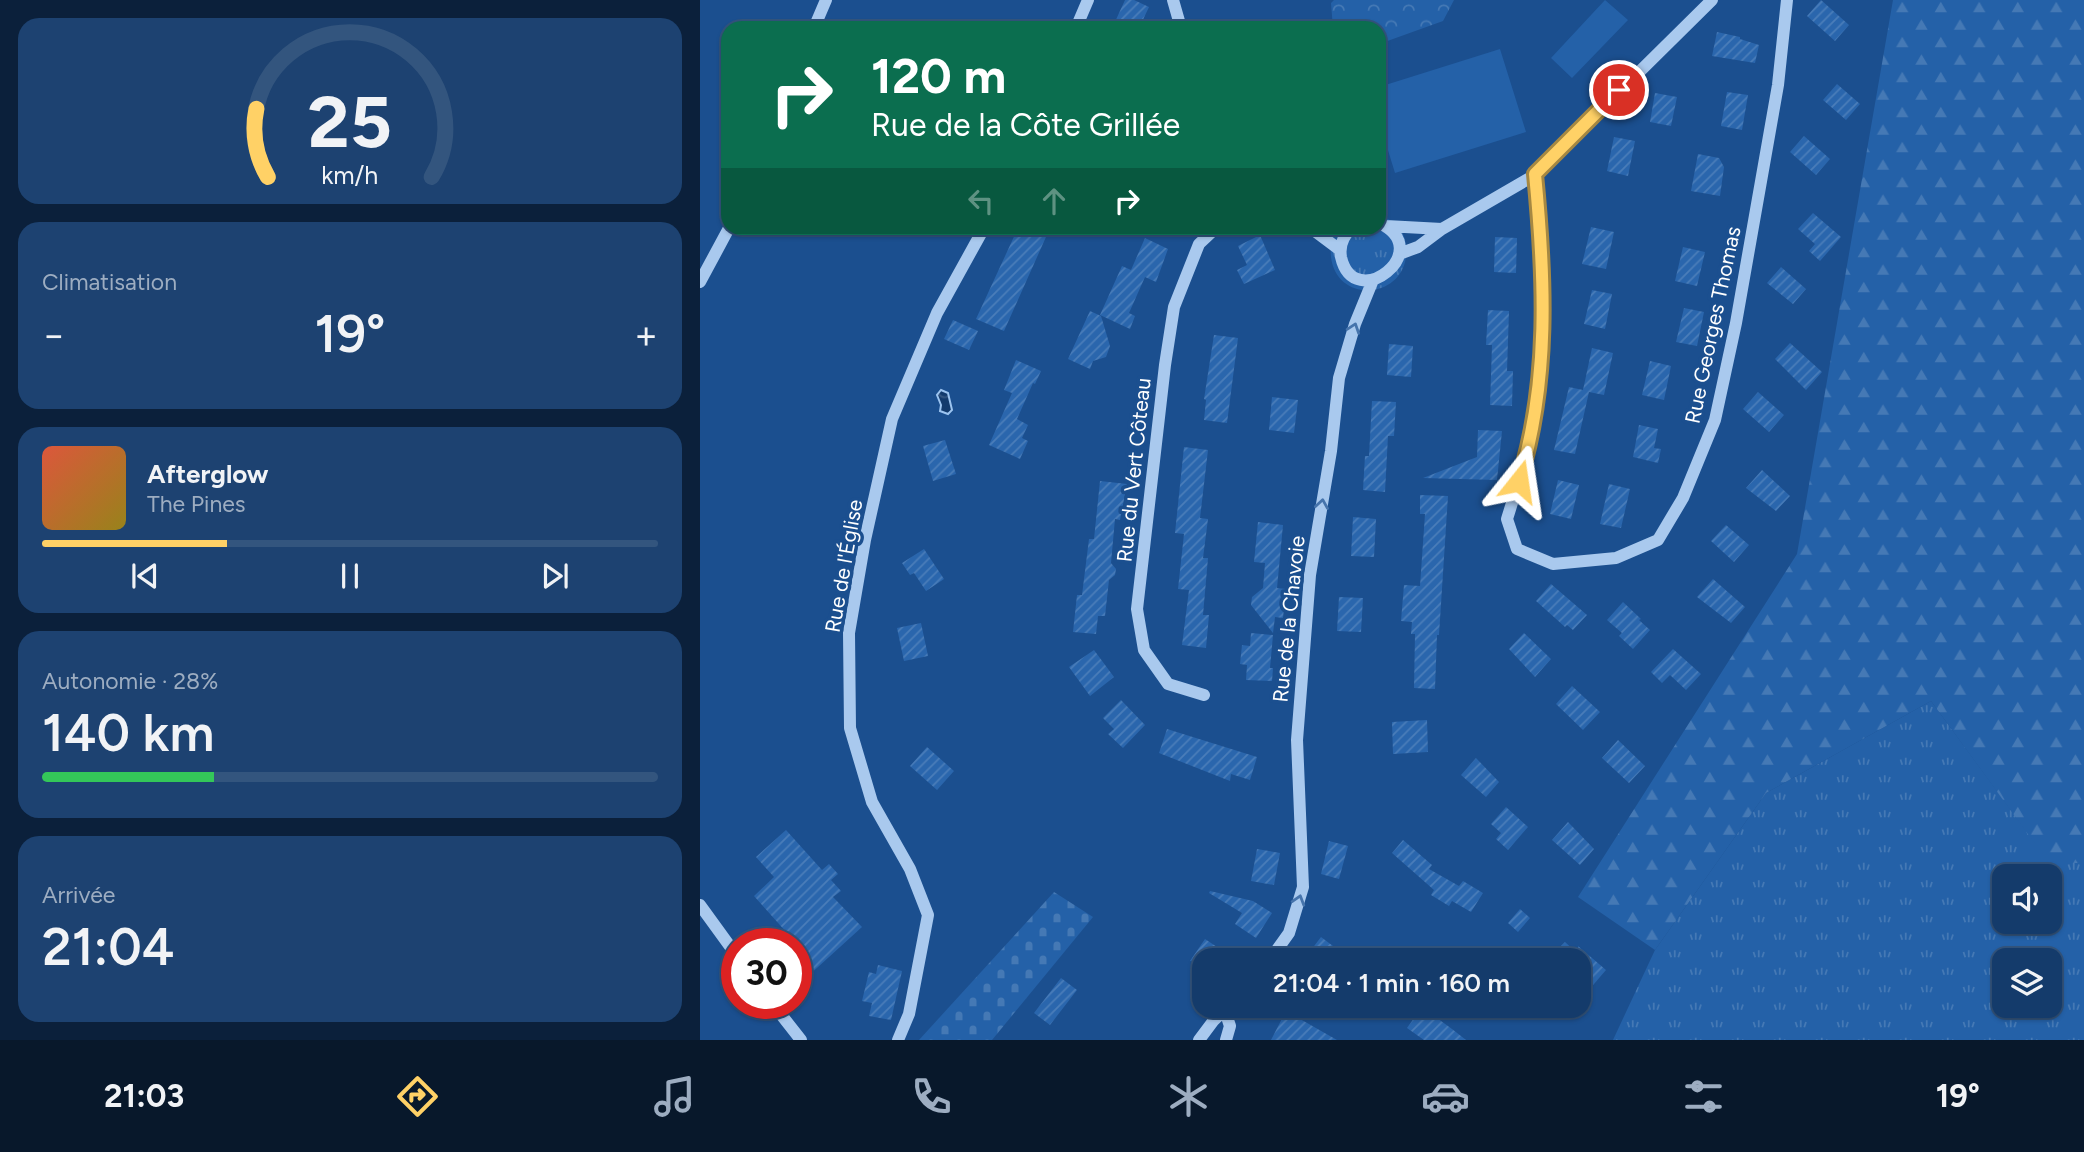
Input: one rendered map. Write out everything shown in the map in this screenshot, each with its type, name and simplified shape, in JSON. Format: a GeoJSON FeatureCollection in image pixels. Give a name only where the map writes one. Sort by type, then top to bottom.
{"type":"FeatureCollection","features":[{"type":"Feature","properties":{"kind":"street"},"geometry":{"type":"LineString","coordinates":[[817,21],[826,0]]}},
{"type":"Feature","properties":{"kind":"street"},"geometry":{"type":"LineString","coordinates":[[1079,21],[1088,0]]}},
{"type":"Feature","properties":{"kind":"street"},"geometry":{"type":"LineString","coordinates":[[1173,0],[1179,21]]}},
{"type":"Feature","properties":{"kind":"street"},"geometry":{"type":"LineString","coordinates":[[1399,254],[1418,247],[1442,229],[1535,174],[1712,0]]}},
{"type":"Feature","properties":{"kind":"street","name":"Rue Georges Thomas"},"geometry":{"type":"LineString","coordinates":[[1535,174],[1542,239],[1544,328],[1536,410],[1525,461],[1507,519],[1517,549],[1553,564],[1616,558],[1658,540],[1683,498],[1715,420],[1760,195],[1778,85],[1787,0]]}},
{"type":"Feature","properties":{"kind":"street"},"geometry":{"type":"LineString","coordinates":[[1386,225],[1442,229]]}},
{"type":"Feature","properties":{"kind":"street"},"geometry":{"type":"LineString","coordinates":[[1346,235],[1340,250],[1346,269],[1354,276],[1373,280],[1391,271],[1399,254],[1396,238],[1386,229]]}},
{"type":"Feature","properties":{"kind":"street"},"geometry":{"type":"LineString","coordinates":[[700,282],[725,235]]}},
{"type":"Feature","properties":{"kind":"street","name":"Rue de l'Église"},"geometry":{"type":"LineString","coordinates":[[898,1040],[909,1014],[928,915],[910,869],[872,802],[850,727],[849,633],[865,540],[892,419],[937,313],[980,235]]}},
{"type":"Feature","properties":{"kind":"street","name":"Rue du Vert Côteau"},"geometry":{"type":"LineString","coordinates":[[1204,695],[1168,684],[1144,650],[1137,609],[1174,307],[1199,244],[1209,235]]}},
{"type":"Feature","properties":{"kind":"street"},"geometry":{"type":"LineString","coordinates":[[1320,235],[1340,250]]}},
{"type":"Feature","properties":{"kind":"street","name":"Rue de la Chavoie"},"geometry":{"type":"LineString","coordinates":[[1278,948],[1289,933],[1303,887],[1297,740],[1310,575],[1331,451],[1339,378],[1355,324],[1373,280]]}},
{"type":"Feature","properties":{"kind":"street"},"geometry":{"type":"LineString","coordinates":[[700,905],[721,934]]}},
{"type":"Feature","properties":{"kind":"street"},"geometry":{"type":"LineString","coordinates":[[1199,1040],[1216,1018]]}},
{"type":"Feature","properties":{"kind":"street"},"geometry":{"type":"LineString","coordinates":[[1226,1040],[1230,1026],[1229,1018]]}},
{"type":"Feature","properties":{"kind":"street"},"geometry":{"type":"LineString","coordinates":[[785,1019],[801,1040]]}},
{"type":"Feature","properties":{"kind":"green space"},"geometry":{"type":"Polygon","coordinates":[[[1334,0],[1454,0],[1443,21],[1386,41],[1386,21],[1332,21],[1331,3],[1334,0]]]}},
{"type":"Feature","properties":{"kind":"green space"},"geometry":{"type":"Polygon","coordinates":[[[1605,0],[1628,20],[1572,78],[1551,58],[1605,0]]]}},
{"type":"Feature","properties":{"kind":"green space"},"geometry":{"type":"Polygon","coordinates":[[[1893,0],[2084,0],[2084,863],[2049,863],[1931,701],[1766,793],[1655,950],[1578,897],[1797,554],[1893,0]]]}},
{"type":"Feature","properties":{"kind":"green space"},"geometry":{"type":"Polygon","coordinates":[[[1500,49],[1526,132],[1395,173],[1386,144],[1386,85],[1500,49]]]}},
{"type":"Feature","properties":{"kind":"green space"},"geometry":{"type":"Polygon","coordinates":[[[1386,218],[1403,235],[1406,245],[1405,263],[1398,277],[1386,286],[1373,290],[1359,289],[1346,284],[1336,273],[1331,257],[1334,235],[1386,235],[1386,218]]]}},
{"type":"Feature","properties":{"kind":"green space"},"geometry":{"type":"Polygon","coordinates":[[[1931,701],[2049,862],[2084,863],[2084,1040],[1613,1040],[1655,950],[1766,793],[1931,701]]]}},
{"type":"Feature","properties":{"kind":"green space"},"geometry":{"type":"Polygon","coordinates":[[[1054,892],[1093,917],[992,1040],[919,1040],[1054,892]]]}},
{"type":"Feature","properties":{"kind":"water"},"geometry":{"type":"Polygon","coordinates":[[[941,390],[948,393],[952,410],[948,414],[940,411],[937,395],[941,390]]]}},
{"type":"Feature","properties":{"kind":"building"},"geometry":{"type":"Polygon","coordinates":[[[1125,0],[1134,0],[1149,7],[1142,21],[1115,21],[1125,0]]]}},
{"type":"Feature","properties":{"kind":"building"},"geometry":{"type":"Polygon","coordinates":[[[1821,0],[1849,25],[1835,41],[1807,16],[1821,0]]]}},
{"type":"Feature","properties":{"kind":"building"},"geometry":{"type":"Polygon","coordinates":[[[1717,32],[1759,45],[1755,63],[1712,56],[1717,32]]]}},
{"type":"Feature","properties":{"kind":"building"},"geometry":{"type":"Polygon","coordinates":[[[1837,84],[1860,104],[1846,120],[1823,100],[1837,84]]]}},
{"type":"Feature","properties":{"kind":"building"},"geometry":{"type":"Polygon","coordinates":[[[1727,92],[1748,95],[1742,130],[1721,126],[1727,92]]]}},
{"type":"Feature","properties":{"kind":"building"},"geometry":{"type":"Polygon","coordinates":[[[1655,93],[1677,97],[1671,126],[1650,122],[1655,93]]]}},
{"type":"Feature","properties":{"kind":"building"},"geometry":{"type":"Polygon","coordinates":[[[1804,136],[1830,159],[1816,175],[1790,152],[1804,136]]]}},
{"type":"Feature","properties":{"kind":"building"},"geometry":{"type":"Polygon","coordinates":[[[1614,137],[1635,141],[1628,176],[1607,171],[1614,137]]]}},
{"type":"Feature","properties":{"kind":"building"},"geometry":{"type":"Polygon","coordinates":[[[1698,154],[1719,158],[1724,167],[1720,196],[1691,191],[1698,154]]]}},
{"type":"Feature","properties":{"kind":"building"},"geometry":{"type":"Polygon","coordinates":[[[1813,213],[1841,237],[1820,261],[1809,251],[1815,244],[1798,229],[1813,213]]]}},
{"type":"Feature","properties":{"kind":"building"},"geometry":{"type":"Polygon","coordinates":[[[1591,227],[1614,232],[1606,269],[1582,264],[1591,227]]]}},
{"type":"Feature","properties":{"kind":"building"},"geometry":{"type":"Polygon","coordinates":[[[1015,235],[1047,235],[1004,331],[976,319],[1015,235]]]}},
{"type":"Feature","properties":{"kind":"building"},"geometry":{"type":"Polygon","coordinates":[[[1260,235],[1275,270],[1244,284],[1237,270],[1247,265],[1238,246],[1260,235]]]}},
{"type":"Feature","properties":{"kind":"building"},"geometry":{"type":"Polygon","coordinates":[[[1495,237],[1517,238],[1516,273],[1494,272],[1495,237]]]}},
{"type":"Feature","properties":{"kind":"building"},"geometry":{"type":"Polygon","coordinates":[[[1145,238],[1168,249],[1156,282],[1145,277],[1129,313],[1135,316],[1130,329],[1100,315],[1122,266],[1131,270],[1145,238]]]}},
{"type":"Feature","properties":{"kind":"building"},"geometry":{"type":"Polygon","coordinates":[[[1683,247],[1705,252],[1697,286],[1675,281],[1683,247]]]}},
{"type":"Feature","properties":{"kind":"building"},"geometry":{"type":"Polygon","coordinates":[[[1781,267],[1806,289],[1793,304],[1767,283],[1781,267]]]}},
{"type":"Feature","properties":{"kind":"building"},"geometry":{"type":"Polygon","coordinates":[[[1592,290],[1612,294],[1605,329],[1584,324],[1592,290]]]}},
{"type":"Feature","properties":{"kind":"building"},"geometry":{"type":"Polygon","coordinates":[[[1684,308],[1704,312],[1697,346],[1676,342],[1684,308]]]}},
{"type":"Feature","properties":{"kind":"building"},"geometry":{"type":"Polygon","coordinates":[[[1488,310],[1509,311],[1507,371],[1513,371],[1512,406],[1490,405],[1492,345],[1486,345],[1488,310]]]}},
{"type":"Feature","properties":{"kind":"building"},"geometry":{"type":"Polygon","coordinates":[[[1090,311],[1101,316],[1110,346],[1106,357],[1093,361],[1090,369],[1068,359],[1090,311]]]}},
{"type":"Feature","properties":{"kind":"building"},"geometry":{"type":"Polygon","coordinates":[[[953,320],[978,331],[969,350],[944,339],[953,320]]]}},
{"type":"Feature","properties":{"kind":"building"},"geometry":{"type":"Polygon","coordinates":[[[1214,335],[1238,338],[1227,423],[1204,420],[1204,399],[1214,335]]]}},
{"type":"Feature","properties":{"kind":"building"},"geometry":{"type":"Polygon","coordinates":[[[1790,343],[1822,372],[1806,390],[1775,359],[1790,343]]]}},
{"type":"Feature","properties":{"kind":"building"},"geometry":{"type":"Polygon","coordinates":[[[1389,344],[1413,346],[1411,377],[1387,375],[1389,344]]]}},
{"type":"Feature","properties":{"kind":"building"},"geometry":{"type":"Polygon","coordinates":[[[1592,348],[1613,353],[1604,395],[1589,392],[1575,454],[1554,450],[1569,387],[1583,390],[1592,348]]]}},
{"type":"Feature","properties":{"kind":"building"},"geometry":{"type":"Polygon","coordinates":[[[1016,360],[1041,371],[1017,419],[1028,425],[1022,438],[1028,441],[1020,459],[989,445],[1012,393],[1004,390],[1016,360]]]}},
{"type":"Feature","properties":{"kind":"building"},"geometry":{"type":"Polygon","coordinates":[[[1650,361],[1671,366],[1664,400],[1642,395],[1650,361]]]}},
{"type":"Feature","properties":{"kind":"building"},"geometry":{"type":"Polygon","coordinates":[[[1758,392],[1784,415],[1769,432],[1743,409],[1758,392]]]}},
{"type":"Feature","properties":{"kind":"building"},"geometry":{"type":"Polygon","coordinates":[[[1272,397],[1298,400],[1294,433],[1269,430],[1272,397]]]}},
{"type":"Feature","properties":{"kind":"building"},"geometry":{"type":"Polygon","coordinates":[[[1372,401],[1396,402],[1394,436],[1388,436],[1385,492],[1363,490],[1365,456],[1369,456],[1372,401]]]}},
{"type":"Feature","properties":{"kind":"building"},"geometry":{"type":"Polygon","coordinates":[[[1639,425],[1658,429],[1654,448],[1661,449],[1658,463],[1633,457],[1639,425]]]}},
{"type":"Feature","properties":{"kind":"building"},"geometry":{"type":"Polygon","coordinates":[[[1478,430],[1502,431],[1497,480],[1423,478],[1477,457],[1478,430]]]}},
{"type":"Feature","properties":{"kind":"building"},"geometry":{"type":"Polygon","coordinates":[[[945,440],[956,474],[933,481],[923,446],[945,440]]]}},
{"type":"Feature","properties":{"kind":"building"},"geometry":{"type":"Polygon","coordinates":[[[1184,447],[1208,450],[1200,518],[1208,519],[1203,558],[1208,558],[1203,615],[1209,615],[1206,648],[1182,645],[1189,590],[1178,589],[1184,534],[1175,533],[1184,447]]]}},
{"type":"Feature","properties":{"kind":"building"},"geometry":{"type":"Polygon","coordinates":[[[1762,470],[1790,496],[1776,511],[1746,488],[1762,470]]]}},
{"type":"Feature","properties":{"kind":"building"},"geometry":{"type":"Polygon","coordinates":[[[1558,480],[1579,485],[1571,519],[1550,514],[1558,480]]]}},
{"type":"Feature","properties":{"kind":"building"},"geometry":{"type":"Polygon","coordinates":[[[1100,481],[1127,484],[1120,520],[1115,519],[1111,563],[1116,569],[1115,575],[1109,580],[1105,616],[1098,616],[1096,634],[1073,632],[1077,595],[1082,595],[1089,539],[1094,539],[1100,481]]]}},
{"type":"Feature","properties":{"kind":"building"},"geometry":{"type":"Polygon","coordinates":[[[1609,484],[1630,489],[1621,528],[1600,524],[1609,484]]]}},
{"type":"Feature","properties":{"kind":"building"},"geometry":{"type":"Polygon","coordinates":[[[1420,495],[1448,496],[1435,689],[1414,688],[1415,634],[1411,634],[1412,622],[1401,621],[1404,585],[1420,586],[1425,514],[1420,514],[1420,495]]]}},
{"type":"Feature","properties":{"kind":"building"},"geometry":{"type":"Polygon","coordinates":[[[1353,517],[1376,519],[1374,557],[1351,556],[1353,517]]]}},
{"type":"Feature","properties":{"kind":"building"},"geometry":{"type":"Polygon","coordinates":[[[1258,522],[1283,525],[1277,588],[1286,589],[1283,618],[1275,617],[1273,633],[1251,605],[1252,597],[1263,588],[1265,563],[1254,562],[1258,522]]]}},
{"type":"Feature","properties":{"kind":"building"},"geometry":{"type":"Polygon","coordinates":[[[1726,525],[1749,545],[1734,562],[1711,541],[1726,525]]]}},
{"type":"Feature","properties":{"kind":"building"},"geometry":{"type":"Polygon","coordinates":[[[924,549],[944,579],[926,591],[914,573],[910,575],[902,563],[924,549]]]}},
{"type":"Feature","properties":{"kind":"building"},"geometry":{"type":"Polygon","coordinates":[[[1713,579],[1745,607],[1731,623],[1697,597],[1713,579]]]}},
{"type":"Feature","properties":{"kind":"building"},"geometry":{"type":"Polygon","coordinates":[[[1551,584],[1587,615],[1573,630],[1567,625],[1565,627],[1536,601],[1551,584]]]}},
{"type":"Feature","properties":{"kind":"building"},"geometry":{"type":"Polygon","coordinates":[[[1339,597],[1363,598],[1361,632],[1337,631],[1339,597]]]}},
{"type":"Feature","properties":{"kind":"building"},"geometry":{"type":"Polygon","coordinates":[[[1623,602],[1650,630],[1633,649],[1619,636],[1622,633],[1607,620],[1623,602]]]}},
{"type":"Feature","properties":{"kind":"building"},"geometry":{"type":"Polygon","coordinates":[[[921,623],[928,656],[904,661],[897,628],[921,623]]]}},
{"type":"Feature","properties":{"kind":"building"},"geometry":{"type":"Polygon","coordinates":[[[1251,633],[1273,635],[1270,668],[1273,668],[1272,681],[1246,680],[1247,665],[1240,664],[1242,645],[1250,646],[1251,633]]]}},
{"type":"Feature","properties":{"kind":"building"},"geometry":{"type":"Polygon","coordinates":[[[1524,633],[1551,659],[1535,677],[1509,649],[1524,633]]]}},
{"type":"Feature","properties":{"kind":"building"},"geometry":{"type":"Polygon","coordinates":[[[1673,649],[1701,674],[1686,690],[1670,675],[1662,683],[1651,672],[1673,649]]]}},
{"type":"Feature","properties":{"kind":"building"},"geometry":{"type":"Polygon","coordinates":[[[1094,650],[1114,677],[1090,696],[1069,667],[1094,650]]]}},
{"type":"Feature","properties":{"kind":"building"},"geometry":{"type":"Polygon","coordinates":[[[1572,686],[1600,712],[1583,730],[1556,704],[1572,686]]]}},
{"type":"Feature","properties":{"kind":"building"},"geometry":{"type":"Polygon","coordinates":[[[1121,700],[1145,725],[1123,748],[1108,734],[1114,729],[1103,718],[1121,700]]]}},
{"type":"Feature","properties":{"kind":"building"},"geometry":{"type":"Polygon","coordinates":[[[1427,720],[1428,752],[1393,754],[1392,722],[1427,720]]]}},
{"type":"Feature","properties":{"kind":"building"},"geometry":{"type":"Polygon","coordinates":[[[1167,729],[1257,757],[1250,780],[1231,774],[1230,781],[1159,753],[1167,729]]]}},
{"type":"Feature","properties":{"kind":"building"},"geometry":{"type":"Polygon","coordinates":[[[1618,740],[1645,766],[1629,783],[1602,758],[1618,740]]]}},
{"type":"Feature","properties":{"kind":"building"},"geometry":{"type":"Polygon","coordinates":[[[927,747],[954,771],[937,790],[910,766],[927,747]]]}},
{"type":"Feature","properties":{"kind":"building"},"geometry":{"type":"Polygon","coordinates":[[[1476,758],[1499,782],[1486,797],[1461,775],[1476,758]]]}},
{"type":"Feature","properties":{"kind":"building"},"geometry":{"type":"Polygon","coordinates":[[[1506,807],[1528,827],[1508,850],[1496,839],[1501,833],[1491,824],[1506,807]]]}},
{"type":"Feature","properties":{"kind":"building"},"geometry":{"type":"Polygon","coordinates":[[[1568,822],[1594,849],[1580,865],[1552,840],[1568,822]]]}},
{"type":"Feature","properties":{"kind":"building"},"geometry":{"type":"Polygon","coordinates":[[[786,830],[822,870],[829,864],[838,874],[831,880],[841,891],[833,897],[862,927],[812,972],[812,928],[783,928],[754,896],[774,877],[756,857],[786,830]]]}},
{"type":"Feature","properties":{"kind":"building"},"geometry":{"type":"Polygon","coordinates":[[[1403,840],[1432,865],[1429,869],[1459,886],[1463,881],[1483,893],[1471,912],[1452,901],[1449,906],[1431,895],[1434,890],[1392,853],[1403,840]]]}},
{"type":"Feature","properties":{"kind":"building"},"geometry":{"type":"Polygon","coordinates":[[[1329,841],[1348,846],[1339,879],[1321,874],[1329,841]]]}},
{"type":"Feature","properties":{"kind":"building"},"geometry":{"type":"Polygon","coordinates":[[[1257,849],[1280,853],[1274,885],[1251,881],[1257,849]]]}},
{"type":"Feature","properties":{"kind":"building"},"geometry":{"type":"Polygon","coordinates":[[[1210,891],[1253,901],[1272,913],[1256,938],[1235,924],[1242,913],[1209,893],[1210,891]]]}},
{"type":"Feature","properties":{"kind":"building"},"geometry":{"type":"Polygon","coordinates":[[[1520,909],[1530,918],[1518,932],[1508,923],[1520,909]]]}},
{"type":"Feature","properties":{"kind":"building"},"geometry":{"type":"Polygon","coordinates":[[[1321,937],[1336,948],[1313,948],[1321,937]]]}},
{"type":"Feature","properties":{"kind":"building"},"geometry":{"type":"Polygon","coordinates":[[[1205,939],[1218,948],[1199,948],[1205,939]]]}},
{"type":"Feature","properties":{"kind":"building"},"geometry":{"type":"Polygon","coordinates":[[[1565,942],[1572,948],[1559,948],[1565,942]]]}},
{"type":"Feature","properties":{"kind":"building"},"geometry":{"type":"Polygon","coordinates":[[[1591,957],[1606,970],[1591,987],[1591,957]]]}},
{"type":"Feature","properties":{"kind":"building"},"geometry":{"type":"Polygon","coordinates":[[[878,965],[902,971],[891,1020],[869,1016],[872,1003],[862,1001],[869,972],[876,974],[878,965]]]}},
{"type":"Feature","properties":{"kind":"building"},"geometry":{"type":"Polygon","coordinates":[[[1061,978],[1077,990],[1050,1025],[1034,1013],[1061,978]]]}},
{"type":"Feature","properties":{"kind":"building"},"geometry":{"type":"Polygon","coordinates":[[[1282,1018],[1298,1018],[1337,1040],[1271,1040],[1282,1018]]]}},
{"type":"Feature","properties":{"kind":"building"},"geometry":{"type":"Polygon","coordinates":[[[1414,1018],[1437,1018],[1466,1040],[1424,1040],[1407,1028],[1414,1018]]]}},
{"type":"Feature","properties":{"kind":"route"},"geometry":{"type":"LineString","coordinates":[[1519,481],[1536,410],[1544,328],[1542,239],[1535,174],[1619,90]]}}]}
